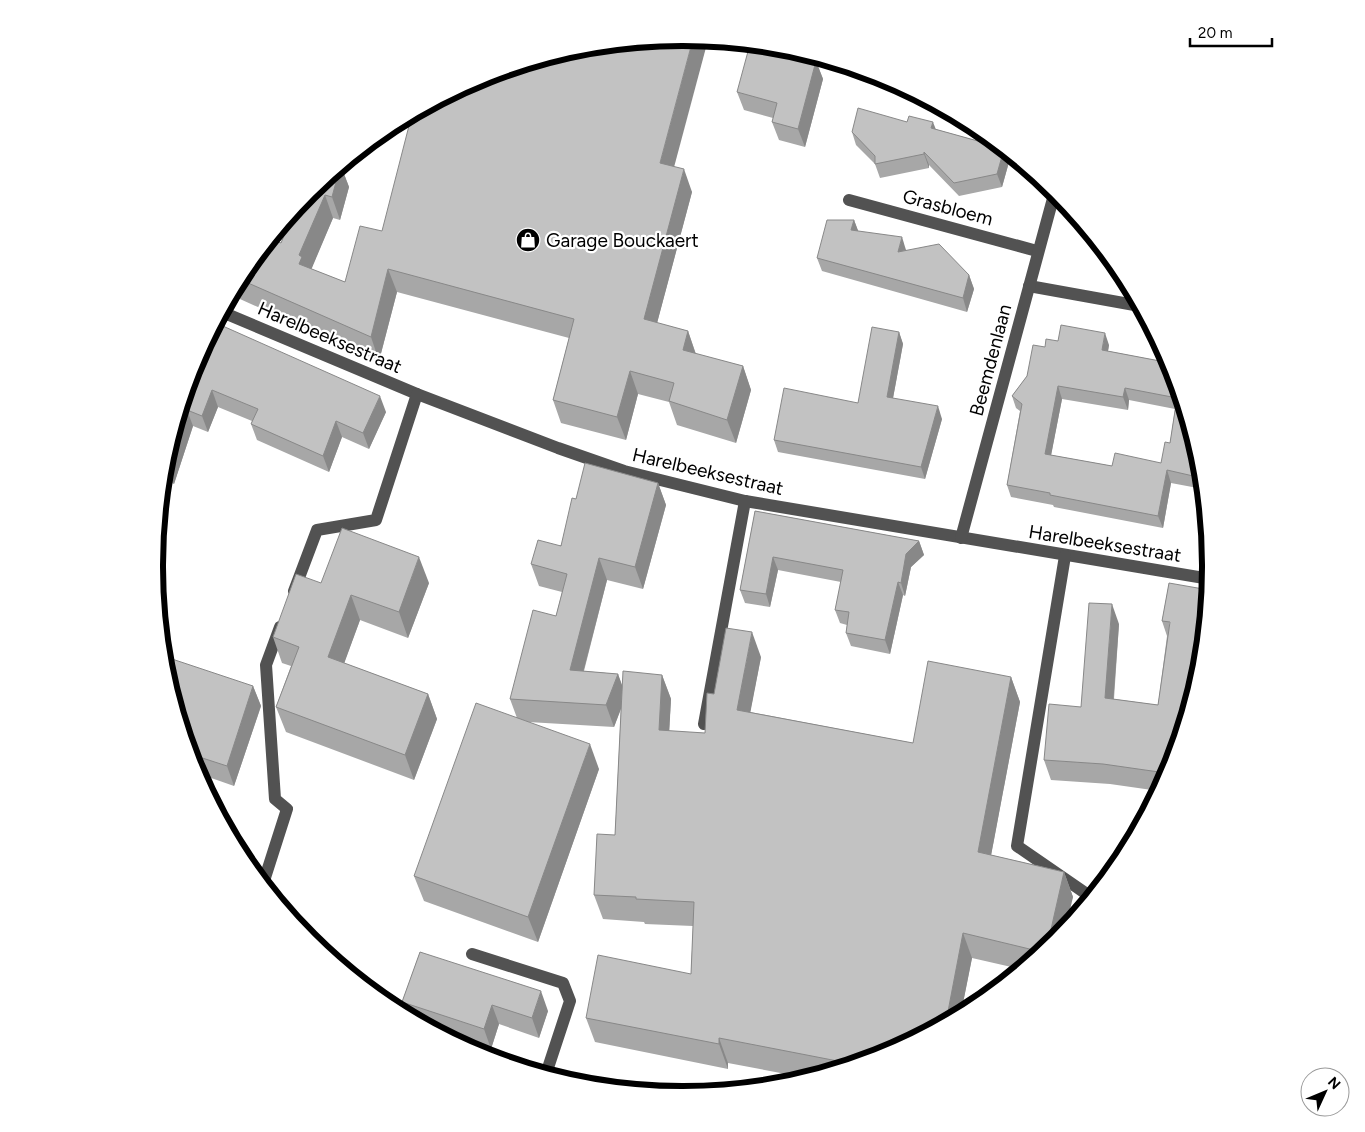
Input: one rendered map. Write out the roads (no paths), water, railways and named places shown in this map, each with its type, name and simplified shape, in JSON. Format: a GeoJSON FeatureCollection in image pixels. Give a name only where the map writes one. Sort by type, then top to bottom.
{"type":"FeatureCollection","features":[{"type":"Feature","properties":{"kind":"street","name":"Grasbloem"},"geometry":{"type":"LineString","coordinates":[[849,200],[1037,251]]}},
{"type":"Feature","properties":{"kind":"street","name":"Beemdenlaan"},"geometry":{"type":"LineString","coordinates":[[961,538],[1052,200]]}},
{"type":"Feature","properties":{"kind":"street"},"geometry":{"type":"LineString","coordinates":[[1029,286],[1132,305]]}},
{"type":"Feature","properties":{"kind":"street","name":"Harelbeeksestraat"},"geometry":{"type":"LineString","coordinates":[[228,314],[417,394],[558,448],[624,470],[745,501],[1202,578]]}},
{"type":"Feature","properties":{"kind":"street"},"geometry":{"type":"LineString","coordinates":[[266,876],[287,809],[275,799],[266,665],[317,530],[376,520],[417,394]]}},
{"type":"Feature","properties":{"kind":"street"},"geometry":{"type":"LineString","coordinates":[[704,724],[745,501]]}},
{"type":"Feature","properties":{"kind":"street"},"geometry":{"type":"LineString","coordinates":[[1065,556],[1017,846],[1086,893]]}},
{"type":"Feature","properties":{"kind":"street"},"geometry":{"type":"LineString","coordinates":[[472,954],[562,983],[570,1001],[548,1068]]}},
{"type":"Feature","properties":{"kind":"place","name":"Garage Bouckaert"},"geometry":{"type":"Point","coordinates":[528,240]}}]}
